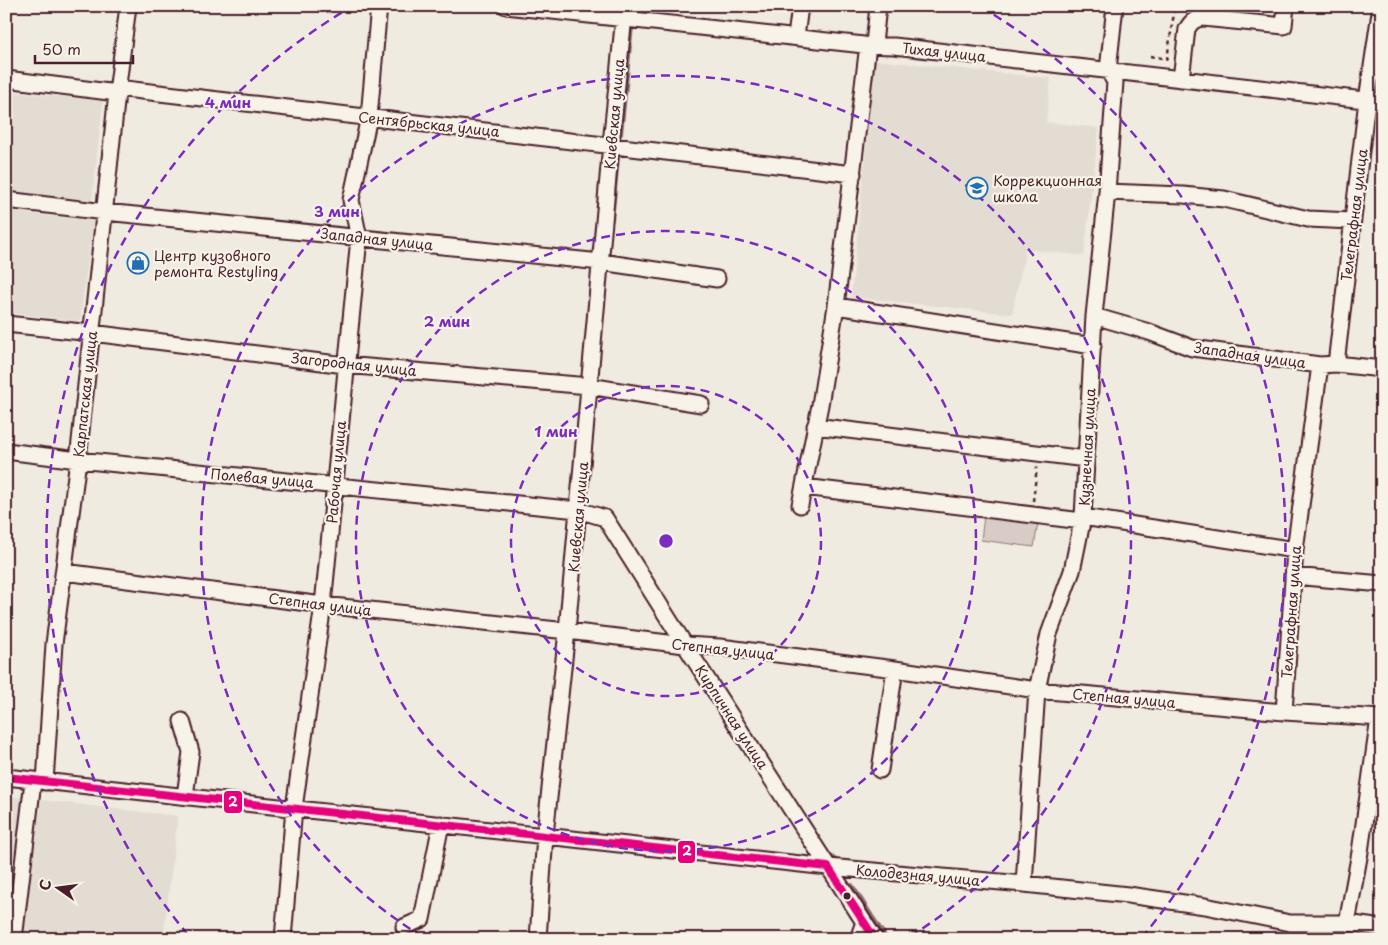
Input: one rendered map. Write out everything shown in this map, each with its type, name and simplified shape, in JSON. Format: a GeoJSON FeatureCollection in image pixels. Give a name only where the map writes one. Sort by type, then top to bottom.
{"type":"FeatureCollection","features":[{"type":"Feature","properties":{"kind":"street","name":"Карпатская улица"},"geometry":{"type":"LineString","coordinates":[[14,939],[39,781],[54,644],[78,460],[128,6]]}},
{"type":"Feature","properties":{"kind":"street","name":"Рабочая улица"},"geometry":{"type":"LineString","coordinates":[[283,939],[294,808],[323,605],[345,365],[359,238],[350,200],[369,117],[379,6]]}},
{"type":"Feature","properties":{"kind":"street","name":"Тихая улица"},"geometry":{"type":"LineString","coordinates":[[506,6],[624,13],[796,38],[1108,70],[1374,101]]}},
{"type":"Feature","properties":{"kind":"street"},"geometry":{"type":"LineString","coordinates":[[796,38],[800,6]]}},
{"type":"Feature","properties":{"kind":"street"},"geometry":{"type":"LineString","coordinates":[[800,505],[820,406],[836,306],[871,45],[878,6]]}},
{"type":"Feature","properties":{"kind":"street","name":"Кузнечная улица"},"geometry":{"type":"LineString","coordinates":[[1024,884],[1037,690],[1049,634],[1072,571],[1082,519],[1094,316],[1116,82],[1108,70],[1115,6]]}},
{"type":"Feature","properties":{"kind":"street"},"geometry":{"type":"LineString","coordinates":[[1181,78],[1187,30],[1190,23],[1196,19],[1203,18],[1284,26],[1286,6]]}},
{"type":"Feature","properties":{"kind":"street","name":"Телеграфная улица"},"geometry":{"type":"LineString","coordinates":[[1336,364],[1352,221],[1374,101],[1381,6]]}},
{"type":"Feature","properties":{"kind":"street","name":"Киевская улица"},"geometry":{"type":"LineString","coordinates":[[538,939],[545,835],[567,631],[624,13]]}},
{"type":"Feature","properties":{"kind":"street","name":"Сентябрьская улица"},"geometry":{"type":"LineString","coordinates":[[6,79],[117,93],[125,89],[611,144],[853,174]]}},
{"type":"Feature","properties":{"kind":"street"},"geometry":{"type":"LineString","coordinates":[[1107,192],[1216,198],[1308,219],[1352,221]]}},
{"type":"Feature","properties":{"kind":"street","name":"Западная улица"},"geometry":{"type":"LineString","coordinates":[[6,200],[105,212],[600,262],[717,279]]}},
{"type":"Feature","properties":{"kind":"street"},"geometry":{"type":"LineString","coordinates":[[836,306],[1093,346]]}},
{"type":"Feature","properties":{"kind":"street","name":"Западная улица"},"geometry":{"type":"LineString","coordinates":[[1094,316],[1148,332],[1192,348],[1320,365],[1336,364],[1382,370]]}},
{"type":"Feature","properties":{"kind":"street","name":"Загородная улица"},"geometry":{"type":"LineString","coordinates":[[6,324],[345,365],[589,386],[701,404]]}},
{"type":"Feature","properties":{"kind":"street","name":"Телеграфная улица"},"geometry":{"type":"LineString","coordinates":[[1284,712],[1295,550],[1320,365]]}},
{"type":"Feature","properties":{"kind":"street"},"geometry":{"type":"LineString","coordinates":[[815,426],[1086,459]]}},
{"type":"Feature","properties":{"kind":"street","name":"Полевая улица"},"geometry":{"type":"LineString","coordinates":[[6,451],[78,460],[578,510]]}},
{"type":"Feature","properties":{"kind":"street"},"geometry":{"type":"LineString","coordinates":[[804,487],[1032,515],[1082,519],[1295,550]]}},
{"type":"Feature","properties":{"kind":"street","name":"Кирпичная улица"},"geometry":{"type":"LineString","coordinates":[[578,510],[605,518],[875,939]]}},
{"type":"Feature","properties":{"kind":"street","name":"Степная улица"},"geometry":{"type":"LineString","coordinates":[[64,572],[323,605],[895,668],[1037,690],[1284,712],[1380,718]]}},
{"type":"Feature","properties":{"kind":"street"},"geometry":{"type":"LineString","coordinates":[[1293,576],[1382,584]]}},
{"type":"Feature","properties":{"kind":"street"},"geometry":{"type":"LineString","coordinates":[[880,770],[895,668]]}},
{"type":"Feature","properties":{"kind":"street"},"geometry":{"type":"LineString","coordinates":[[1347,923],[1360,852],[1380,718]]}},
{"type":"Feature","properties":{"kind":"street"},"geometry":{"type":"LineString","coordinates":[[182,721],[191,752],[185,796]]}},
{"type":"Feature","properties":{"kind":"street","name":"Колодезная улица"},"geometry":{"type":"LineString","coordinates":[[6,777],[828,867],[1138,896],[1205,906],[1290,923],[1347,923],[1382,928]]}},
{"type":"Feature","properties":{"kind":"street"},"geometry":{"type":"LineString","coordinates":[[404,927],[422,919],[440,824]]}},
{"type":"Feature","properties":{"kind":"street"},"geometry":{"type":"LineString","coordinates":[[858,939],[864,922]]}},
{"type":"Feature","properties":{"kind":"path"},"geometry":{"type":"LineString","coordinates":[[1167,6],[1183,6]]}},
{"type":"Feature","properties":{"kind":"path"},"geometry":{"type":"LineString","coordinates":[[1150,56],[1167,59],[1175,6]]}},
{"type":"Feature","properties":{"kind":"path"},"geometry":{"type":"LineString","coordinates":[[1032,515],[1039,453]]}},
{"type":"Feature","properties":{"kind":"shaded area","name":"Коррекционная школа"},"geometry":{"type":"Polygon","coordinates":[[[875,60],[1051,78],[1046,122],[1099,128],[1084,256],[1026,249],[1012,314],[851,297],[875,60]]]}},
{"type":"Feature","properties":{"kind":"shaded area"},"geometry":{"type":"Polygon","coordinates":[[[6,91],[103,101],[92,200],[6,191],[6,91]]]}},
{"type":"Feature","properties":{"kind":"shaded area"},"geometry":{"type":"Polygon","coordinates":[[[6,211],[93,221],[80,321],[6,313],[6,211]]]}},
{"type":"Feature","properties":{"kind":"shaded area"},"geometry":{"type":"Polygon","coordinates":[[[984,516],[1038,523],[1034,547],[981,540],[984,516]]]}},
{"type":"Feature","properties":{"kind":"shaded area"},"geometry":{"type":"Polygon","coordinates":[[[6,796],[178,816],[163,939],[6,939],[6,796]]]}},
{"type":"Feature","properties":{"kind":"waterway"},"geometry":{"type":"LineString","coordinates":[[621,134],[632,26]]}},
{"type":"Feature","properties":{"kind":"waterway"},"geometry":{"type":"LineString","coordinates":[[612,220],[618,158]]}},
{"type":"Feature","properties":{"kind":"waterway"},"geometry":{"type":"LineString","coordinates":[[827,853],[837,861]]}},
{"type":"Feature","properties":{"kind":"waterway"},"geometry":{"type":"LineString","coordinates":[[852,885],[887,939]]}},
{"type":"Feature","properties":{"kind":"transit line","name":"2"},"geometry":{"type":"LineString","coordinates":[[6,777],[828,867],[875,939]]}},
{"type":"Feature","properties":{"kind":"place","name":"Коррекционная школа"},"geometry":{"type":"Point","coordinates":[977,188]}},
{"type":"Feature","properties":{"kind":"place","name":"Центр кузовного ремонта Restyling"},"geometry":{"type":"Point","coordinates":[138,263]}}]}
